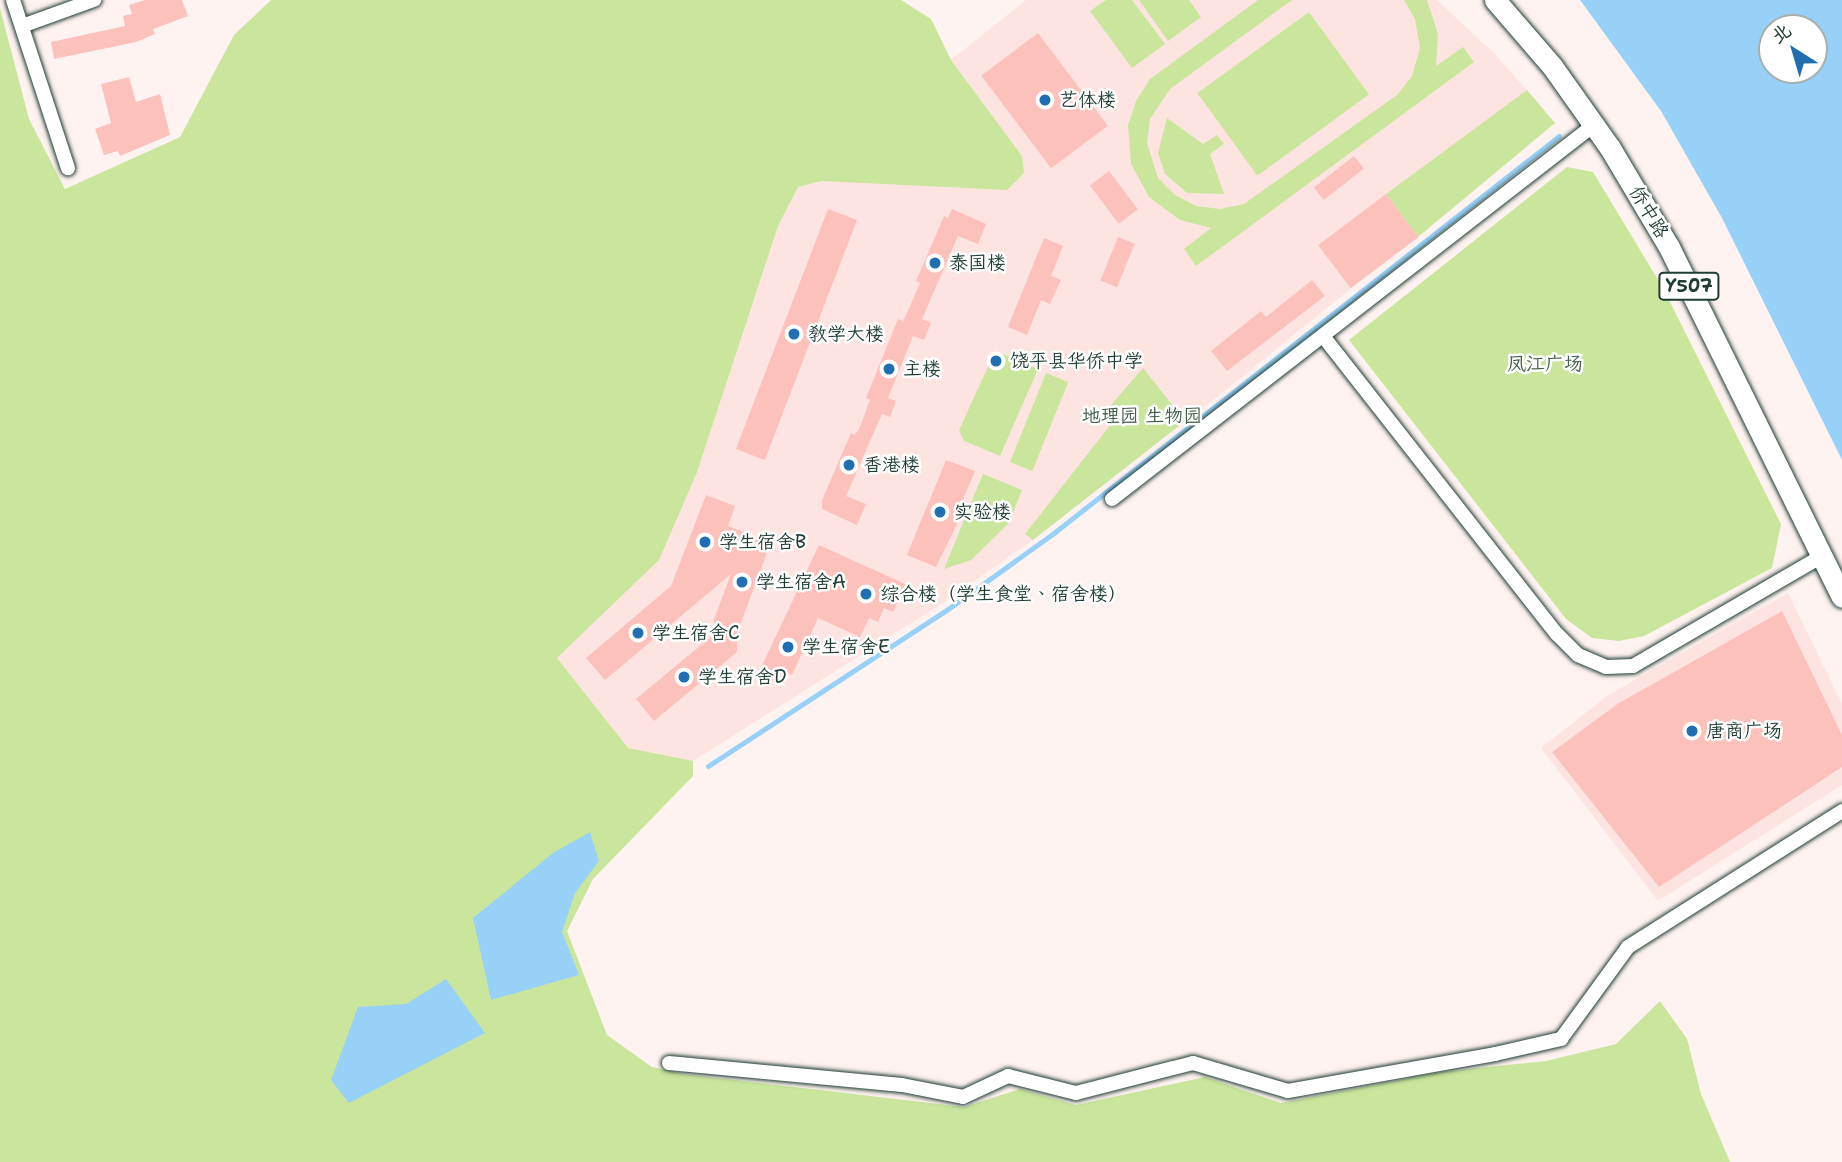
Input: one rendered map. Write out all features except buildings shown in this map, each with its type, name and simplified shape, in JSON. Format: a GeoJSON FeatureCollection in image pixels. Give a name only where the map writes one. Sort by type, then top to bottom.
{"type":"FeatureCollection","features":[{"type":"Feature","properties":{"kind":"main road","name":"侨中路"},"geometry":{"type":"LineString","coordinates":[[1495,0],[1552,66],[1594,125],[1670,247],[1842,597]]}},
{"type":"Feature","properties":{"kind":"street"},"geometry":{"type":"LineString","coordinates":[[13,0],[68,168]]}},
{"type":"Feature","properties":{"kind":"street"},"geometry":{"type":"LineString","coordinates":[[22,26],[94,0]]}},
{"type":"Feature","properties":{"kind":"street"},"geometry":{"type":"LineString","coordinates":[[1112,499],[1594,125]]}},
{"type":"Feature","properties":{"kind":"street"},"geometry":{"type":"LineString","coordinates":[[1323,336],[1557,634],[1578,655],[1606,667],[1633,666],[1822,556]]}},
{"type":"Feature","properties":{"kind":"street"},"geometry":{"type":"LineString","coordinates":[[669,1063],[902,1085],[963,1097],[1008,1076],[1076,1093],[1193,1063],[1288,1091],[1494,1054],[1561,1039],[1628,947],[1842,811]]}},
{"type":"Feature","properties":{"kind":"shaded area","name":"饶平县华侨中学"},"geometry":{"type":"Polygon","coordinates":[[[1026,0],[1437,0],[1496,55],[1555,123],[1231,386],[1033,540],[943,603],[693,761],[628,748],[557,658],[659,560],[778,226],[798,187],[822,181],[889,183],[1022,156],[951,60],[1026,0]]]}},
{"type":"Feature","properties":{"kind":"shaded area"},"geometry":{"type":"Polygon","coordinates":[[[1788,593],[1842,704],[1842,785],[1658,901],[1541,748],[1608,695],[1788,593]]]}},
{"type":"Feature","properties":{"kind":"green space"},"geometry":{"type":"Polygon","coordinates":[[[271,0],[901,0],[931,19],[951,60],[1022,156],[1024,173],[1007,190],[822,181],[798,187],[778,226],[697,472],[659,560],[557,658],[628,748],[693,761],[693,776],[593,879],[567,931],[607,1035],[652,1067],[683,1074],[964,1107],[1020,1089],[1076,1105],[1205,1077],[1281,1103],[1441,1072],[1546,1061],[1616,1044],[1660,1001],[1687,1039],[1701,1094],[1730,1162],[0,1162],[0,8],[29,119],[65,189],[180,137],[234,35],[271,0]]]}},
{"type":"Feature","properties":{"kind":"green space"},"geometry":{"type":"Polygon","coordinates":[[[1106,0],[1132,0],[1165,44],[1132,68],[1090,11],[1106,0]]]}},
{"type":"Feature","properties":{"kind":"green space"},"geometry":{"type":"Polygon","coordinates":[[[1139,0],[1189,0],[1201,17],[1168,41],[1139,0]]]}},
{"type":"Feature","properties":{"kind":"green space"},"geometry":{"type":"Polygon","coordinates":[[[1258,0],[1292,0],[1170,89],[1150,119],[1147,143],[1158,178],[1175,195],[1196,206],[1220,209],[1244,204],[1397,95],[1412,76],[1420,48],[1415,19],[1404,0],[1427,0],[1438,34],[1436,66],[1463,47],[1474,62],[1196,266],[1184,249],[1211,228],[1180,220],[1149,197],[1131,164],[1128,125],[1136,101],[1150,79],[1258,0]]]}},
{"type":"Feature","properties":{"kind":"green space"},"geometry":{"type":"Polygon","coordinates":[[[1309,12],[1369,95],[1257,176],[1197,93],[1309,12]]]}},
{"type":"Feature","properties":{"kind":"green space"},"geometry":{"type":"Polygon","coordinates":[[[1527,90],[1555,123],[1418,237],[1386,194],[1527,90]]]}},
{"type":"Feature","properties":{"kind":"green space"},"geometry":{"type":"Polygon","coordinates":[[[1167,118],[1203,144],[1217,135],[1224,144],[1210,154],[1224,194],[1187,193],[1165,174],[1158,153],[1167,118]]]}},
{"type":"Feature","properties":{"kind":"green space","name":"凤江广场"},"geometry":{"type":"Polygon","coordinates":[[[1567,167],[1593,172],[1663,288],[1781,524],[1772,568],[1644,636],[1619,641],[1592,638],[1566,619],[1349,340],[1567,167]]]}},
{"type":"Feature","properties":{"kind":"green space"},"geometry":{"type":"Polygon","coordinates":[[[1001,353],[1038,369],[1000,456],[964,441],[959,430],[992,358],[1001,353]]]}},
{"type":"Feature","properties":{"kind":"green space","name":"地理园 生物园"},"geometry":{"type":"Polygon","coordinates":[[[1143,368],[1185,421],[1033,540],[1025,534],[1111,424],[1104,413],[1143,368]]]}},
{"type":"Feature","properties":{"kind":"green space"},"geometry":{"type":"Polygon","coordinates":[[[1046,373],[1068,382],[1032,471],[1010,462],[1046,373]]]}},
{"type":"Feature","properties":{"kind":"green space"},"geometry":{"type":"Polygon","coordinates":[[[983,474],[1022,490],[1009,523],[971,560],[944,569],[983,474]]]}},
{"type":"Feature","properties":{"kind":"water"},"geometry":{"type":"Polygon","coordinates":[[[1580,0],[1842,0],[1842,460],[1722,218],[1661,111],[1580,0]]]}},
{"type":"Feature","properties":{"kind":"water"},"geometry":{"type":"Polygon","coordinates":[[[590,832],[599,861],[575,893],[562,932],[579,975],[491,1000],[473,918],[553,853],[590,832]]]}},
{"type":"Feature","properties":{"kind":"water"},"geometry":{"type":"Polygon","coordinates":[[[446,979],[485,1033],[349,1103],[331,1080],[358,1007],[406,1004],[446,979]]]}},
{"type":"Feature","properties":{"kind":"waterway"},"geometry":{"type":"LineString","coordinates":[[708,766],[948,609],[1055,532],[1559,136]]}},
{"type":"Feature","properties":{"kind":"place","name":"艺体楼"},"geometry":{"type":"Point","coordinates":[1045,100]}},
{"type":"Feature","properties":{"kind":"place","name":"泰国楼"},"geometry":{"type":"Point","coordinates":[935,263]}},
{"type":"Feature","properties":{"kind":"place","name":"教学大楼"},"geometry":{"type":"Point","coordinates":[794,334]}},
{"type":"Feature","properties":{"kind":"place","name":"饶平县华侨中学"},"geometry":{"type":"Point","coordinates":[996,361]}},
{"type":"Feature","properties":{"kind":"place","name":"主楼"},"geometry":{"type":"Point","coordinates":[889,369]}},
{"type":"Feature","properties":{"kind":"place","name":"香港楼"},"geometry":{"type":"Point","coordinates":[849,465]}},
{"type":"Feature","properties":{"kind":"place","name":"实验楼"},"geometry":{"type":"Point","coordinates":[940,512]}},
{"type":"Feature","properties":{"kind":"place","name":"学生宿舍B"},"geometry":{"type":"Point","coordinates":[705,542]}},
{"type":"Feature","properties":{"kind":"place","name":"学生宿舍A"},"geometry":{"type":"Point","coordinates":[742,582]}},
{"type":"Feature","properties":{"kind":"place","name":"综合楼（学生食堂、宿舍楼）"},"geometry":{"type":"Point","coordinates":[866,594]}},
{"type":"Feature","properties":{"kind":"place","name":"学生宿舍C"},"geometry":{"type":"Point","coordinates":[638,633]}},
{"type":"Feature","properties":{"kind":"place","name":"学生宿舍E"},"geometry":{"type":"Point","coordinates":[788,647]}},
{"type":"Feature","properties":{"kind":"place","name":"学生宿舍D"},"geometry":{"type":"Point","coordinates":[684,677]}},
{"type":"Feature","properties":{"kind":"place","name":"唐商广场"},"geometry":{"type":"Point","coordinates":[1692,731]}}]}
